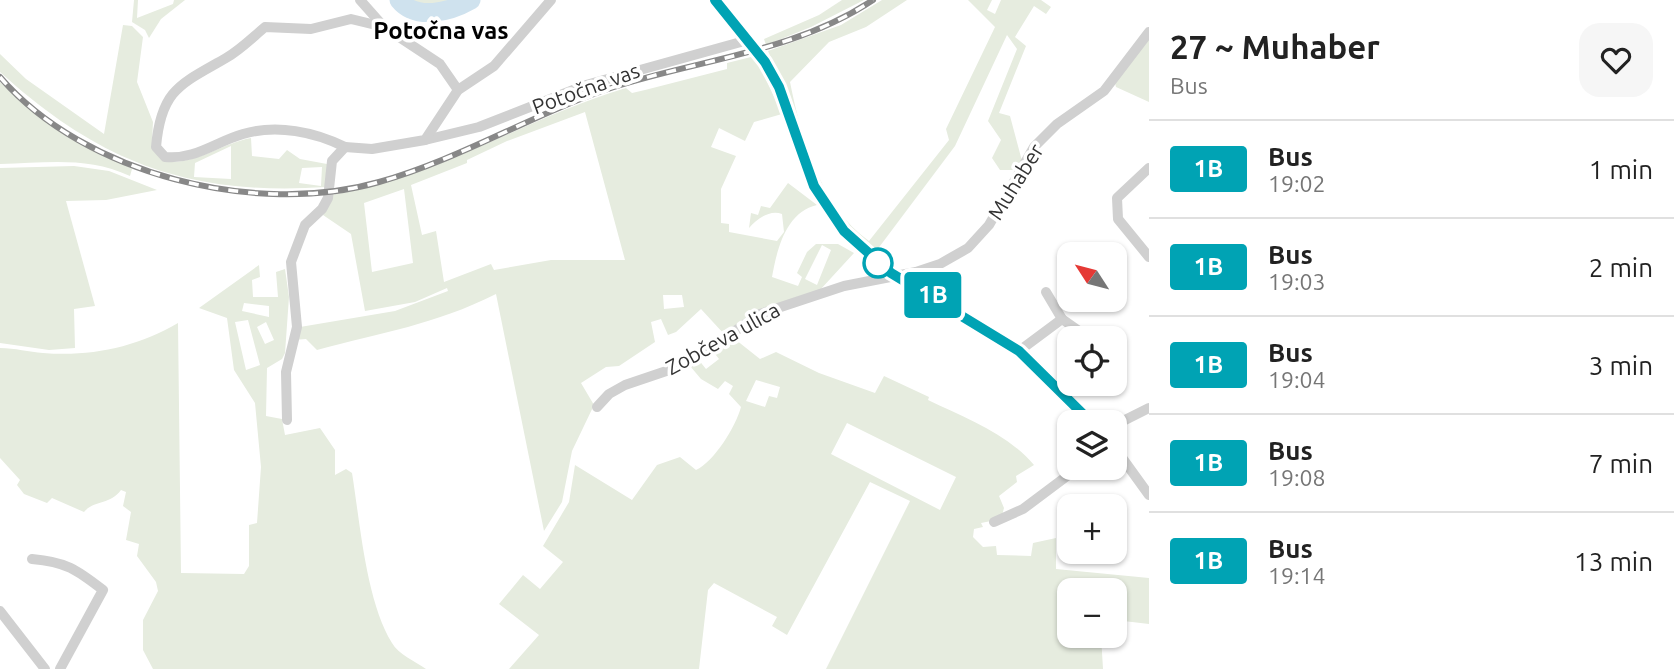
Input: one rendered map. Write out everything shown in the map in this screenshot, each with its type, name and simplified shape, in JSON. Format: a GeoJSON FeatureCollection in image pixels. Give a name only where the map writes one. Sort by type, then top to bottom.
{"type":"FeatureCollection","features":[{"type":"Feature","properties":{"kind":"street"},"geometry":{"type":"LineString","coordinates":[[360,0],[384,27]]}},
{"type":"Feature","properties":{"kind":"street"},"geometry":{"type":"LineString","coordinates":[[425,140],[458,90],[494,66],[551,0]]}},
{"type":"Feature","properties":{"kind":"street"},"geometry":{"type":"LineString","coordinates":[[715,0],[748,40],[779,87],[814,186],[844,231],[896,275],[985,327],[1019,351],[1079,410]]}},
{"type":"Feature","properties":{"kind":"street","name":"Potočna vas"},"geometry":{"type":"LineString","coordinates":[[458,90],[440,64],[384,27],[351,19],[312,29],[265,27],[229,57],[183,80],[159,119],[156,146],[165,157],[184,159],[244,134],[284,131],[318,134],[345,147],[372,149],[425,140],[479,127],[586,85],[748,40]]}},
{"type":"Feature","properties":{"kind":"street","name":"Muhaber"},"geometry":{"type":"LineString","coordinates":[[896,275],[940,264],[968,248],[989,225],[1034,148],[1057,124],[1104,91],[1149,32]]}},
{"type":"Feature","properties":{"kind":"street"},"geometry":{"type":"LineString","coordinates":[[287,420],[286,372],[297,327],[291,262],[304,225],[322,209],[330,191],[332,161],[345,147]]}},
{"type":"Feature","properties":{"kind":"street"},"geometry":{"type":"LineString","coordinates":[[1149,168],[1117,198],[1118,219],[1149,257]]}},
{"type":"Feature","properties":{"kind":"street","name":"Zobčeva ulica"},"geometry":{"type":"LineString","coordinates":[[597,407],[609,394],[625,386],[687,364],[760,314],[808,296],[896,275]]}},
{"type":"Feature","properties":{"kind":"street"},"geometry":{"type":"LineString","coordinates":[[1046,292],[1062,319],[1072,326]]}},
{"type":"Feature","properties":{"kind":"street"},"geometry":{"type":"LineString","coordinates":[[1019,351],[1062,319]]}},
{"type":"Feature","properties":{"kind":"street"},"geometry":{"type":"LineString","coordinates":[[1127,419],[1149,408]]}},
{"type":"Feature","properties":{"kind":"street"},"geometry":{"type":"LineString","coordinates":[[1127,465],[1149,495]]}},
{"type":"Feature","properties":{"kind":"street"},"geometry":{"type":"LineString","coordinates":[[994,522],[1023,509],[1062,480]]}},
{"type":"Feature","properties":{"kind":"street"},"geometry":{"type":"LineString","coordinates":[[32,559],[59,561],[75,567],[103,590],[60,669]]}},
{"type":"Feature","properties":{"kind":"street"},"geometry":{"type":"LineString","coordinates":[[0,611],[45,669]]}},
{"type":"Feature","properties":{"kind":"shaded area"},"geometry":{"type":"Polygon","coordinates":[[[134,0],[138,0],[137,18],[173,4],[174,0],[185,0],[161,19],[149,38],[145,30],[132,22],[134,0]]]}},
{"type":"Feature","properties":{"kind":"shaded area"},"geometry":{"type":"Polygon","coordinates":[[[403,0],[460,0],[446,6],[424,9],[403,0]]]}},
{"type":"Feature","properties":{"kind":"shaded area"},"geometry":{"type":"Polygon","coordinates":[[[842,0],[864,0],[811,27],[766,45],[764,39],[819,15],[842,0]]]}},
{"type":"Feature","properties":{"kind":"shaded area"},"geometry":{"type":"Polygon","coordinates":[[[882,0],[907,0],[866,27],[829,42],[790,82],[807,147],[825,190],[852,226],[869,241],[949,140],[946,129],[995,27],[968,0],[992,0],[987,10],[995,14],[1001,0],[1041,0],[1051,7],[1046,14],[1034,6],[1015,37],[1026,46],[999,113],[1010,116],[1022,161],[1020,170],[1000,170],[992,158],[1001,140],[988,121],[1017,49],[1007,35],[955,146],[874,254],[846,228],[815,181],[790,102],[768,51],[841,25],[882,0]]]}},
{"type":"Feature","properties":{"kind":"shaded area"},"geometry":{"type":"Polygon","coordinates":[[[123,25],[132,26],[143,37],[137,82],[153,122],[152,142],[173,162],[193,159],[251,138],[252,156],[279,159],[287,150],[300,159],[327,164],[326,187],[232,186],[189,179],[150,167],[111,151],[74,130],[37,103],[0,72],[0,54],[26,79],[104,134],[123,25]],[[231,146],[195,163],[194,177],[231,179],[231,146]],[[322,167],[302,168],[299,183],[321,186],[322,167]]]}},
{"type":"Feature","properties":{"kind":"shaded area"},"geometry":{"type":"Polygon","coordinates":[[[1149,38],[1149,102],[1116,87],[1115,83],[1149,38]]]}},
{"type":"Feature","properties":{"kind":"shaded area"},"geometry":{"type":"Polygon","coordinates":[[[755,56],[782,114],[754,122],[745,141],[719,128],[711,147],[736,156],[721,189],[721,223],[729,224],[729,232],[777,241],[784,232],[782,214],[768,214],[749,228],[751,213],[758,215],[761,206],[770,208],[788,183],[817,205],[806,209],[790,223],[780,244],[772,277],[798,286],[802,277],[797,273],[807,252],[816,244],[838,244],[854,253],[820,290],[724,334],[701,309],[676,332],[668,335],[661,319],[651,322],[655,342],[619,366],[606,367],[581,383],[594,405],[572,451],[562,502],[544,531],[496,294],[430,321],[317,350],[306,339],[293,340],[300,327],[395,311],[448,291],[447,288],[415,302],[365,311],[351,234],[323,215],[332,195],[371,187],[445,162],[552,115],[626,88],[632,93],[645,90],[727,69],[727,63],[755,56]],[[585,112],[507,141],[467,160],[467,163],[411,185],[422,235],[436,231],[444,282],[491,264],[494,270],[551,260],[625,260],[585,112]],[[404,189],[364,203],[372,272],[413,263],[404,189]],[[822,245],[805,279],[817,285],[831,250],[822,245]],[[663,295],[664,309],[684,307],[682,295],[663,295]]]}},
{"type":"Feature","properties":{"kind":"shaded area"},"geometry":{"type":"Polygon","coordinates":[[[0,82],[53,126],[132,169],[130,176],[82,163],[0,164],[0,82]]]}},
{"type":"Feature","properties":{"kind":"shaded area"},"geometry":{"type":"Polygon","coordinates":[[[74,166],[109,171],[157,190],[106,200],[66,201],[95,306],[74,309],[75,348],[49,350],[0,343],[0,168],[74,166]]]}},
{"type":"Feature","properties":{"kind":"shaded area"},"geometry":{"type":"Polygon","coordinates":[[[259,265],[260,277],[252,280],[253,297],[278,297],[276,272],[285,269],[289,297],[285,353],[282,359],[267,368],[266,416],[282,419],[285,435],[320,428],[335,450],[335,475],[346,469],[352,473],[365,561],[383,626],[398,651],[426,669],[153,669],[143,650],[143,620],[158,591],[156,582],[137,556],[139,544],[126,540],[131,512],[123,506],[126,492],[121,490],[112,498],[84,512],[52,498],[47,503],[24,494],[17,485],[20,480],[0,458],[0,348],[61,354],[96,352],[130,344],[178,323],[181,573],[244,574],[249,566],[249,525],[257,523],[261,467],[255,403],[234,370],[227,318],[199,308],[259,265]],[[244,303],[242,311],[269,317],[269,306],[244,303]],[[248,320],[235,322],[246,370],[260,365],[248,320]],[[266,322],[257,327],[265,344],[274,340],[266,322]]]}},
{"type":"Feature","properties":{"kind":"shaded area"},"geometry":{"type":"Polygon","coordinates":[[[731,336],[760,359],[776,352],[819,373],[875,393],[884,376],[998,435],[1034,465],[1016,476],[1017,482],[999,496],[1004,508],[1001,519],[981,523],[983,527],[974,529],[973,537],[983,547],[996,546],[997,555],[1031,556],[1033,543],[1056,538],[1056,569],[1149,578],[1149,624],[1127,621],[1127,578],[1057,578],[1057,648],[1102,648],[1103,669],[826,669],[910,501],[870,482],[787,635],[772,626],[777,617],[714,583],[708,590],[699,669],[509,669],[539,635],[499,604],[523,575],[540,589],[563,562],[543,546],[569,502],[575,465],[632,500],[657,465],[680,457],[696,470],[703,466],[723,443],[741,407],[729,394],[733,386],[725,381],[718,389],[701,379],[690,366],[698,359],[706,369],[719,359],[712,350],[731,336]],[[756,380],[746,401],[765,407],[769,396],[777,398],[780,387],[756,380]],[[847,423],[831,454],[940,510],[956,477],[847,423]]]}},
{"type":"Feature","properties":{"kind":"waterway"},"geometry":{"type":"LineString","coordinates":[[399,0],[414,11],[424,12],[443,11],[471,0]]}},
{"type":"Feature","properties":{"kind":"railway"},"geometry":{"type":"LineString","coordinates":[[0,77],[35,111],[78,140],[125,163],[175,179],[228,190],[280,194],[331,192],[379,182],[439,161],[614,87],[812,32],[873,0]]}},
{"type":"Feature","properties":{"kind":"bus line","name":"1B"},"geometry":{"type":"LineString","coordinates":[[715,0],[757,51],[779,87],[801,156],[814,186],[844,231],[891,273],[935,296],[1019,351],[1079,410]]}},
{"type":"Feature","properties":{"kind":"district","name":"Potočna vas"},"geometry":{"type":"Point","coordinates":[441,31]}}]}
